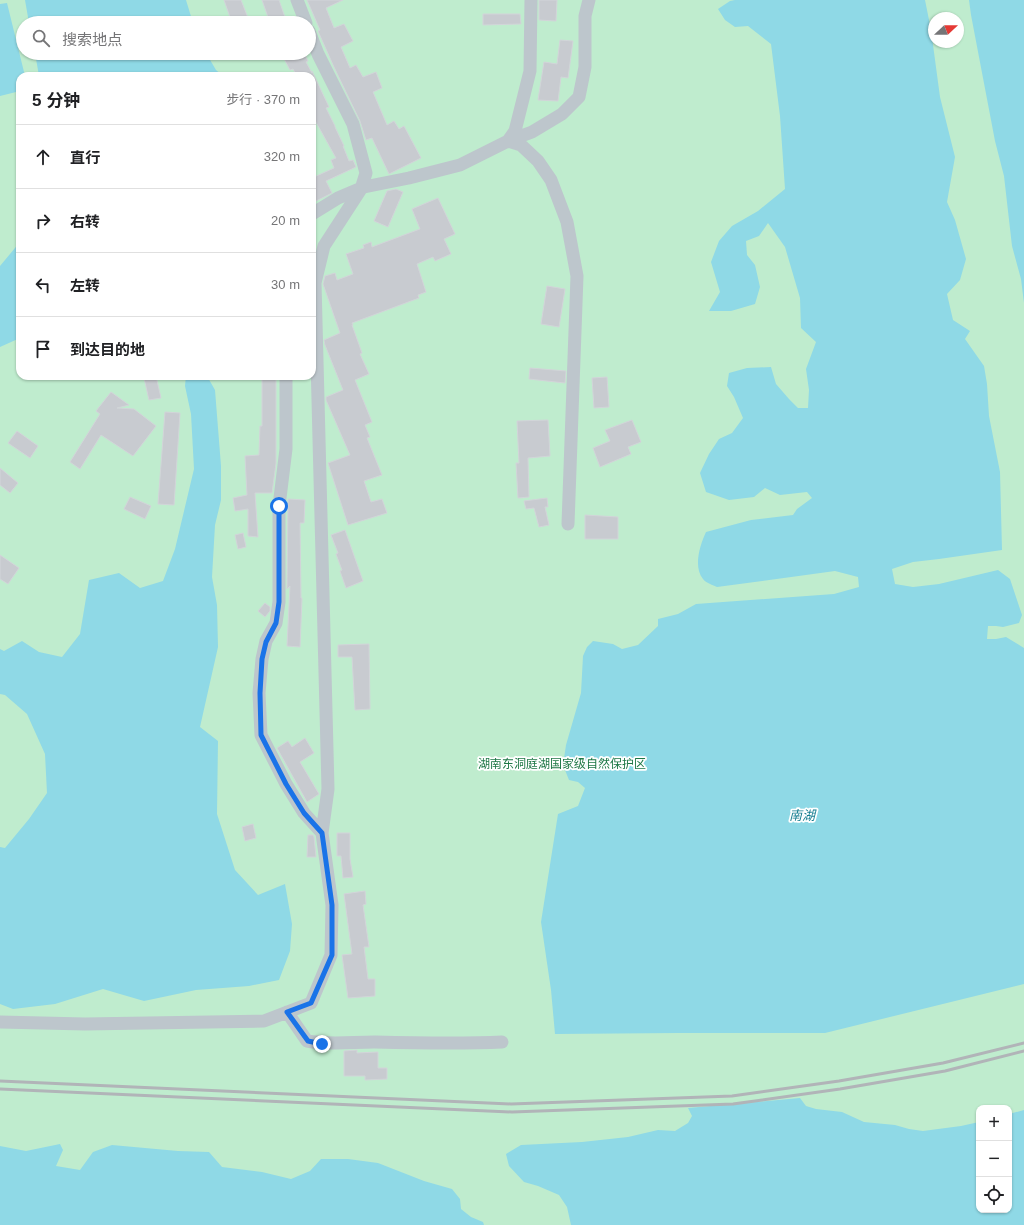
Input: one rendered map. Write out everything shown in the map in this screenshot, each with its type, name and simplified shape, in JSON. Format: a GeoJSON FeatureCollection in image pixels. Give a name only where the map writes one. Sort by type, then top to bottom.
{"type":"FeatureCollection","features":[{"type":"Feature","properties":{"kind":"street"},"geometry":{"type":"LineString","coordinates":[[297,0],[303,16]]}},
{"type":"Feature","properties":{"kind":"street"},"geometry":{"type":"LineString","coordinates":[[508,141],[515,131],[530,71],[531,0]]}},
{"type":"Feature","properties":{"kind":"street"},"geometry":{"type":"LineString","coordinates":[[316,212],[338,198],[364,187],[409,178],[460,165],[475,156],[532,132],[562,114],[579,97],[585,67],[585,16],[589,0]]}},
{"type":"Feature","properties":{"kind":"street"},"geometry":{"type":"LineString","coordinates":[[316,49],[352,124],[366,173],[361,189],[324,246],[316,279]]}},
{"type":"Feature","properties":{"kind":"street"},"geometry":{"type":"LineString","coordinates":[[508,141],[521,145],[538,161],[551,180],[567,222],[577,276],[568,524]]}},
{"type":"Feature","properties":{"kind":"street"},"geometry":{"type":"LineString","coordinates":[[0,1022],[85,1024],[264,1020],[311,1003],[332,955],[332,905],[322,833],[328,789],[316,322]]}},
{"type":"Feature","properties":{"kind":"street"},"geometry":{"type":"LineString","coordinates":[[286,380],[286,449],[279,506],[279,602],[276,623],[266,642],[262,659],[260,693],[261,735],[286,784],[304,813],[322,833]]}},
{"type":"Feature","properties":{"kind":"street"},"geometry":{"type":"LineString","coordinates":[[287,1012],[308,1041],[322,1044],[365,1042],[450,1044],[502,1042]]}},
{"type":"Feature","properties":{"kind":"green space","name":"湖南东洞庭湖国家级自然保护区"},"geometry":{"type":"Polygon","coordinates":[[[0,0],[1024,0],[1024,1225],[0,1225],[0,0]]]}},
{"type":"Feature","properties":{"kind":"water"},"geometry":{"type":"Polygon","coordinates":[[[25,0],[186,0],[191,16],[28,16],[25,0]]]}},
{"type":"Feature","properties":{"kind":"water","name":"南湖"},"geometry":{"type":"Polygon","coordinates":[[[925,0],[928,15],[928,48],[933,48],[940,97],[955,157],[947,202],[955,220],[966,259],[960,280],[947,294],[953,320],[970,331],[965,339],[984,366],[989,416],[1000,472],[1002,550],[913,562],[892,569],[895,584],[913,587],[939,584],[998,570],[1010,579],[1022,615],[1019,623],[1003,627],[988,626],[987,639],[1006,637],[1024,648],[1024,984],[825,1033],[555,1034],[551,990],[541,922],[558,814],[578,806],[585,788],[578,782],[569,780],[563,765],[566,745],[581,693],[583,656],[587,647],[593,641],[613,644],[622,649],[638,645],[658,626],[658,619],[678,614],[696,604],[834,594],[859,587],[858,577],[835,571],[717,587],[704,580],[698,568],[698,556],[706,532],[751,520],[793,515],[797,509],[812,498],[807,492],[780,495],[765,488],[754,497],[729,500],[706,492],[700,473],[709,454],[719,439],[732,433],[743,418],[734,397],[727,386],[729,373],[747,368],[771,367],[776,384],[789,399],[798,408],[808,408],[809,390],[806,369],[816,342],[801,328],[800,298],[785,247],[768,223],[759,236],[746,241],[747,255],[755,265],[760,287],[755,304],[731,311],[709,311],[720,292],[711,262],[719,241],[732,226],[758,211],[785,189],[780,116],[771,44],[748,26],[735,27],[725,20],[718,9],[730,1],[925,0]]]}},
{"type":"Feature","properties":{"kind":"water"},"geometry":{"type":"Polygon","coordinates":[[[969,0],[1024,0],[1024,303],[1021,279],[1012,246],[1004,176],[995,141],[969,0]]]}},
{"type":"Feature","properties":{"kind":"water"},"geometry":{"type":"Polygon","coordinates":[[[7,3],[16,40],[16,60],[21,60],[24,72],[16,72],[16,92],[0,96],[0,4],[7,3]]]}},
{"type":"Feature","properties":{"kind":"water"},"geometry":{"type":"Polygon","coordinates":[[[36,60],[210,60],[218,72],[38,72],[36,60]]]}},
{"type":"Feature","properties":{"kind":"water"},"geometry":{"type":"Polygon","coordinates":[[[16,247],[16,340],[0,347],[0,266],[16,247]]]}},
{"type":"Feature","properties":{"kind":"water"},"geometry":{"type":"Polygon","coordinates":[[[186,380],[209,380],[215,390],[221,466],[221,500],[215,525],[212,577],[217,605],[218,647],[200,727],[218,741],[217,814],[235,870],[258,895],[285,884],[292,924],[290,951],[279,980],[249,986],[196,990],[144,1001],[103,989],[55,1004],[13,1009],[0,1004],[0,847],[5,848],[29,819],[47,793],[45,754],[27,714],[5,695],[0,694],[0,649],[4,651],[22,641],[39,652],[62,657],[80,634],[89,580],[119,573],[140,588],[163,581],[175,549],[194,469],[191,414],[185,386],[186,380]]]}},
{"type":"Feature","properties":{"kind":"water"},"geometry":{"type":"Polygon","coordinates":[[[800,1098],[806,1106],[816,1109],[842,1112],[864,1122],[895,1125],[923,1131],[976,1123],[976,1213],[1012,1213],[1012,1113],[1024,1110],[1024,1225],[571,1225],[567,1207],[559,1195],[524,1182],[509,1166],[506,1154],[521,1145],[582,1142],[628,1137],[658,1130],[675,1131],[688,1123],[692,1116],[688,1108],[800,1098]]]}},
{"type":"Feature","properties":{"kind":"water"},"geometry":{"type":"Polygon","coordinates":[[[60,1144],[63,1150],[56,1166],[80,1170],[93,1152],[112,1145],[178,1151],[209,1152],[222,1167],[262,1172],[291,1179],[310,1171],[321,1159],[348,1159],[378,1163],[424,1181],[452,1189],[460,1199],[461,1209],[471,1217],[483,1222],[484,1225],[0,1225],[0,1146],[26,1151],[60,1144]]]}},
{"type":"Feature","properties":{"kind":"building"},"geometry":{"type":"Polygon","coordinates":[[[224,0],[241,0],[247,16],[230,16],[224,0]]]}},
{"type":"Feature","properties":{"kind":"building"},"geometry":{"type":"Polygon","coordinates":[[[262,0],[279,0],[285,16],[268,16],[262,0]]]}},
{"type":"Feature","properties":{"kind":"building"},"geometry":{"type":"Polygon","coordinates":[[[307,0],[343,0],[326,8],[334,28],[344,24],[353,41],[341,47],[350,68],[356,65],[363,77],[376,72],[382,88],[373,92],[387,125],[394,121],[399,129],[404,126],[421,158],[389,174],[372,138],[366,140],[360,121],[318,31],[320,30],[316,21],[316,16],[314,16],[307,0]]]}},
{"type":"Feature","properties":{"kind":"building"},"geometry":{"type":"Polygon","coordinates":[[[539,0],[557,0],[556,21],[539,20],[539,0]]]}},
{"type":"Feature","properties":{"kind":"building"},"geometry":{"type":"Polygon","coordinates":[[[483,14],[520,14],[521,24],[483,25],[483,14]]]}},
{"type":"Feature","properties":{"kind":"building"},"geometry":{"type":"Polygon","coordinates":[[[560,40],[573,41],[568,78],[561,77],[558,101],[538,100],[544,62],[557,64],[560,40]]]}},
{"type":"Feature","properties":{"kind":"building"},"geometry":{"type":"Polygon","coordinates":[[[285,60],[308,60],[306,62],[311,72],[295,72],[293,69],[290,70],[285,60]]]}},
{"type":"Feature","properties":{"kind":"building"},"geometry":{"type":"Polygon","coordinates":[[[316,79],[329,107],[326,108],[344,146],[349,161],[353,160],[356,167],[326,181],[332,193],[316,201],[316,176],[334,168],[331,160],[336,158],[316,122],[316,79]]]}},
{"type":"Feature","properties":{"kind":"building"},"geometry":{"type":"Polygon","coordinates":[[[396,189],[403,192],[388,227],[374,221],[387,191],[396,189]]]}},
{"type":"Feature","properties":{"kind":"building"},"geometry":{"type":"Polygon","coordinates":[[[438,198],[455,234],[444,239],[451,254],[435,261],[433,257],[417,264],[426,292],[418,295],[419,298],[352,323],[362,353],[360,354],[369,374],[355,380],[372,422],[365,425],[370,437],[367,438],[382,475],[364,481],[371,502],[382,499],[387,513],[348,525],[328,463],[350,455],[326,400],[326,397],[343,390],[324,340],[340,333],[323,284],[325,276],[335,273],[337,280],[353,274],[346,254],[364,248],[363,245],[371,242],[372,247],[420,229],[412,209],[438,198]]]}},
{"type":"Feature","properties":{"kind":"building"},"geometry":{"type":"Polygon","coordinates":[[[547,286],[565,289],[559,327],[541,324],[547,286]]]}},
{"type":"Feature","properties":{"kind":"building"},"geometry":{"type":"Polygon","coordinates":[[[530,368],[566,371],[565,383],[529,379],[530,368]]]}},
{"type":"Feature","properties":{"kind":"building"},"geometry":{"type":"Polygon","coordinates":[[[607,377],[609,407],[594,408],[592,378],[607,377]]]}},
{"type":"Feature","properties":{"kind":"building"},"geometry":{"type":"Polygon","coordinates":[[[144,380],[157,380],[161,398],[149,400],[144,380]]]}},
{"type":"Feature","properties":{"kind":"building"},"geometry":{"type":"Polygon","coordinates":[[[262,380],[276,380],[276,463],[272,493],[255,493],[258,537],[248,536],[248,509],[235,511],[233,498],[247,495],[245,456],[259,455],[260,426],[262,426],[262,380]]]}},
{"type":"Feature","properties":{"kind":"building"},"geometry":{"type":"Polygon","coordinates":[[[111,392],[129,405],[117,408],[134,409],[156,426],[133,456],[101,435],[80,469],[70,462],[100,414],[96,411],[111,392]]]}},
{"type":"Feature","properties":{"kind":"building"},"geometry":{"type":"Polygon","coordinates":[[[165,412],[180,413],[174,505],[158,504],[165,412]]]}},
{"type":"Feature","properties":{"kind":"building"},"geometry":{"type":"Polygon","coordinates":[[[548,420],[550,456],[528,458],[529,497],[518,498],[516,463],[519,463],[517,421],[548,420]]]}},
{"type":"Feature","properties":{"kind":"building"},"geometry":{"type":"Polygon","coordinates":[[[632,420],[641,442],[628,447],[631,454],[600,467],[593,448],[610,441],[605,430],[632,420]]]}},
{"type":"Feature","properties":{"kind":"building"},"geometry":{"type":"Polygon","coordinates":[[[17,431],[38,446],[30,458],[8,443],[17,431]]]}},
{"type":"Feature","properties":{"kind":"building"},"geometry":{"type":"Polygon","coordinates":[[[0,468],[18,483],[10,493],[0,485],[0,468]]]}},
{"type":"Feature","properties":{"kind":"building"},"geometry":{"type":"Polygon","coordinates":[[[130,497],[151,506],[145,519],[124,509],[130,497]]]}},
{"type":"Feature","properties":{"kind":"building"},"geometry":{"type":"Polygon","coordinates":[[[547,498],[548,507],[545,507],[549,525],[539,527],[534,508],[526,509],[524,501],[547,498]]]}},
{"type":"Feature","properties":{"kind":"building"},"geometry":{"type":"Polygon","coordinates":[[[288,499],[305,500],[304,523],[300,523],[302,598],[300,647],[287,646],[290,586],[287,589],[288,499]]]}},
{"type":"Feature","properties":{"kind":"building"},"geometry":{"type":"Polygon","coordinates":[[[585,515],[618,517],[618,539],[585,539],[585,515]]]}},
{"type":"Feature","properties":{"kind":"building"},"geometry":{"type":"Polygon","coordinates":[[[345,530],[363,581],[346,588],[340,571],[342,570],[336,554],[338,553],[331,535],[345,530]]]}},
{"type":"Feature","properties":{"kind":"building"},"geometry":{"type":"Polygon","coordinates":[[[243,533],[246,547],[238,549],[235,535],[243,533]]]}},
{"type":"Feature","properties":{"kind":"building"},"geometry":{"type":"Polygon","coordinates":[[[0,555],[19,568],[8,584],[0,579],[0,555]]]}},
{"type":"Feature","properties":{"kind":"building"},"geometry":{"type":"Polygon","coordinates":[[[265,603],[270,607],[270,611],[265,617],[258,611],[265,603]]]}},
{"type":"Feature","properties":{"kind":"building"},"geometry":{"type":"Polygon","coordinates":[[[369,644],[370,709],[355,710],[352,657],[338,657],[338,645],[369,644]]]}},
{"type":"Feature","properties":{"kind":"building"},"geometry":{"type":"Polygon","coordinates":[[[305,738],[314,753],[300,762],[319,794],[307,802],[277,748],[288,741],[292,747],[305,738]]]}},
{"type":"Feature","properties":{"kind":"building"},"geometry":{"type":"Polygon","coordinates":[[[253,824],[256,838],[245,841],[242,827],[253,824]]]}},
{"type":"Feature","properties":{"kind":"building"},"geometry":{"type":"Polygon","coordinates":[[[337,833],[350,833],[350,859],[353,877],[343,878],[341,856],[337,856],[337,833]]]}},
{"type":"Feature","properties":{"kind":"building"},"geometry":{"type":"Polygon","coordinates":[[[308,835],[313,835],[314,837],[316,857],[307,857],[308,835]]]}},
{"type":"Feature","properties":{"kind":"building"},"geometry":{"type":"Polygon","coordinates":[[[365,891],[366,904],[363,905],[369,947],[364,947],[368,979],[375,979],[375,996],[348,998],[342,955],[352,954],[344,894],[365,891]]]}},
{"type":"Feature","properties":{"kind":"building"},"geometry":{"type":"Polygon","coordinates":[[[357,1050],[357,1053],[378,1052],[378,1068],[387,1068],[387,1079],[365,1080],[365,1076],[344,1076],[344,1051],[357,1050]]]}},
{"type":"Feature","properties":{"kind":"railway"},"geometry":{"type":"LineString","coordinates":[[0,1081],[511,1104],[732,1096],[839,1081],[943,1063],[1024,1043]]}},
{"type":"Feature","properties":{"kind":"railway"},"geometry":{"type":"LineString","coordinates":[[0,1089],[512,1112],[733,1104],[840,1089],[945,1071],[1024,1051]]}},
{"type":"Feature","properties":{"kind":"route"},"geometry":{"type":"LineString","coordinates":[[279,506],[279,602],[276,623],[266,642],[262,659],[260,693],[261,735],[286,784],[304,813],[322,833],[332,905],[332,955],[311,1003],[287,1012],[308,1041],[322,1044]]}}]}
